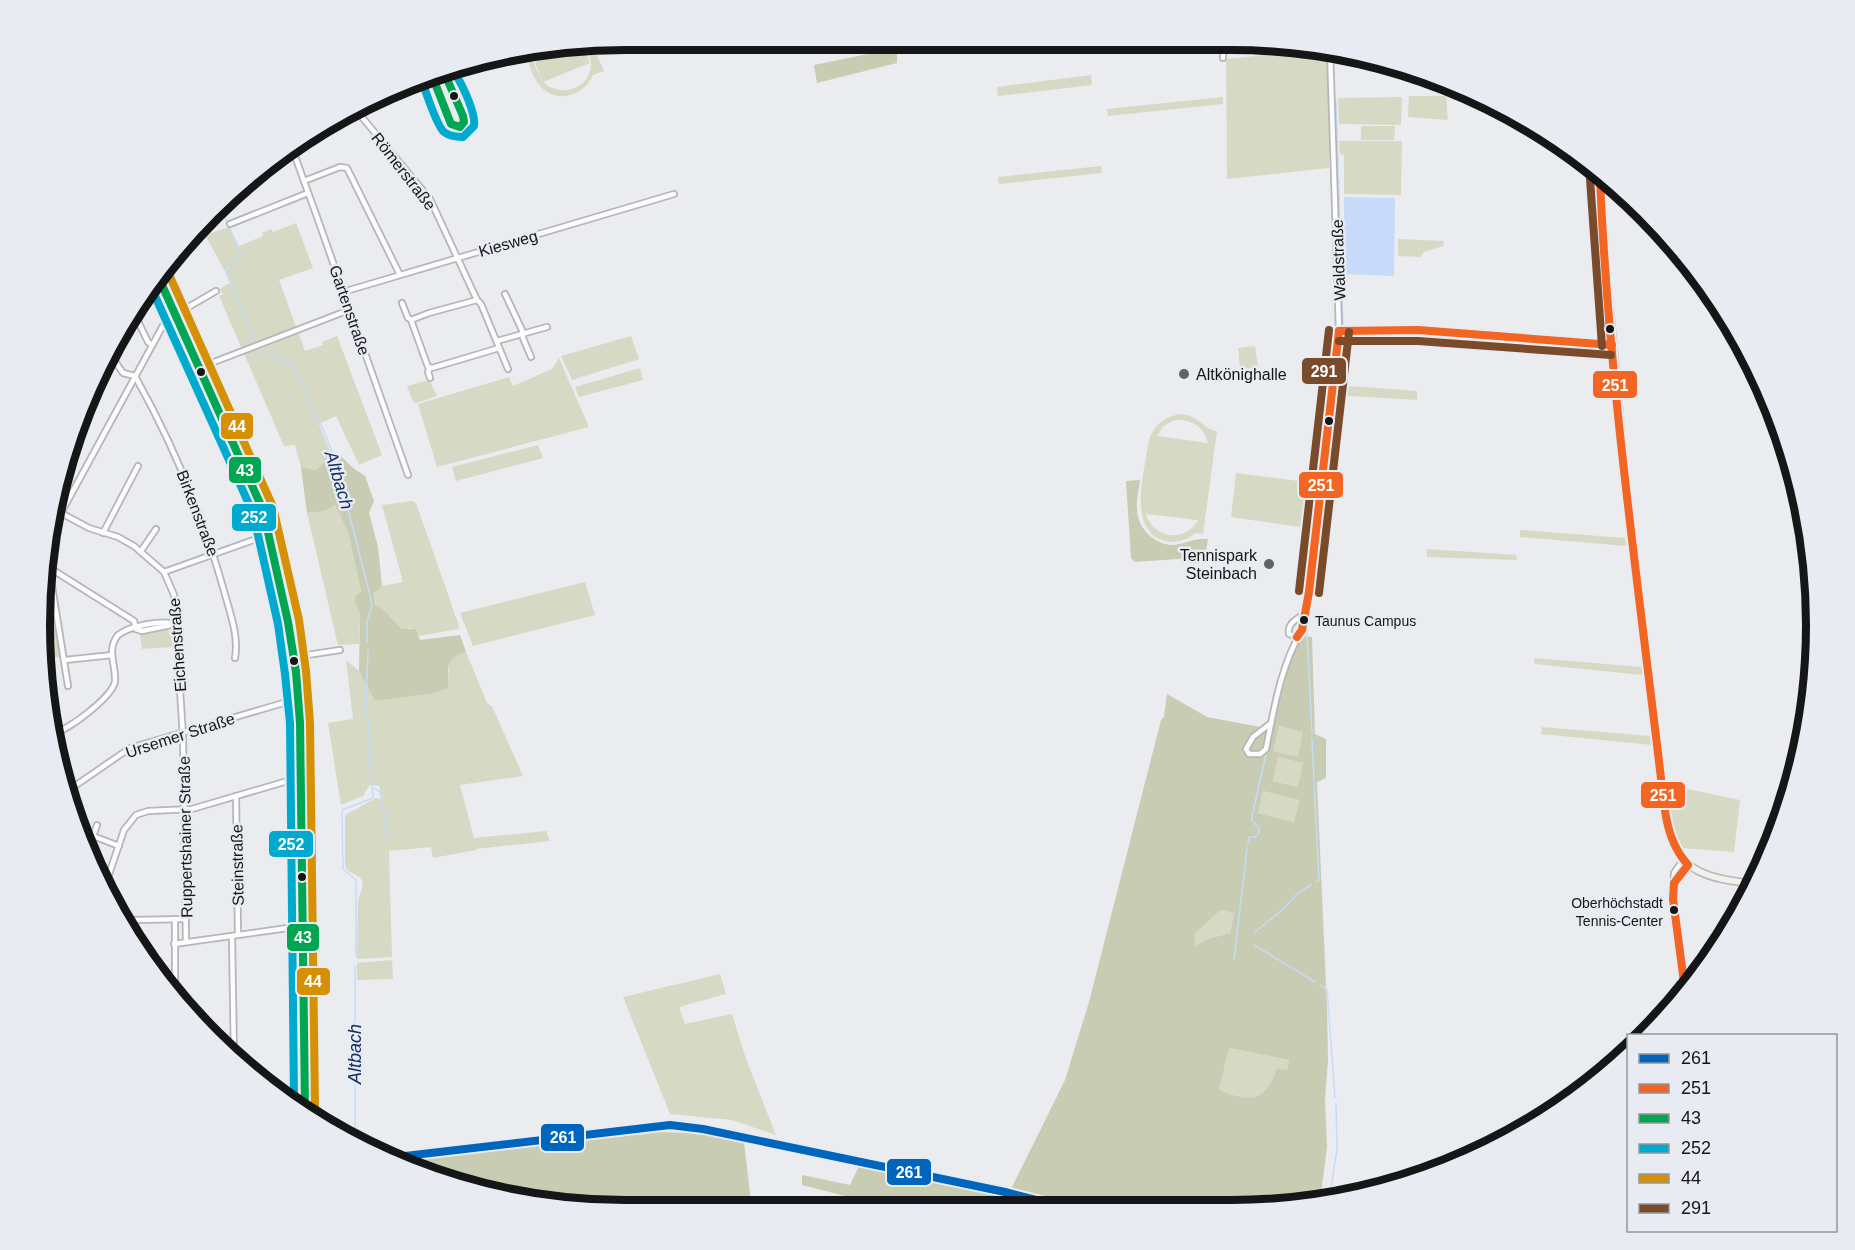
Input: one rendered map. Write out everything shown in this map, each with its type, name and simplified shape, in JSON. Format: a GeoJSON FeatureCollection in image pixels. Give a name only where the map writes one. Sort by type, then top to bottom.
{"type":"FeatureCollection","features":[{"type":"Feature","properties":{"kind":"street"},"geometry":{"type":"LineString","coordinates":[[1223,50],[1223,58]]}},
{"type":"Feature","properties":{"kind":"street","name":"Waldstraße"},"geometry":{"type":"LineString","coordinates":[[1271,723],[1249,741],[1246,752],[1256,755],[1266,749],[1284,668],[1302,630],[1306,613],[1340,331],[1330,59]]}},
{"type":"Feature","properties":{"kind":"street","name":"Römerstraße"},"geometry":{"type":"LineString","coordinates":[[360,115],[430,199],[477,300],[481,304],[508,369]]}},
{"type":"Feature","properties":{"kind":"street","name":"Gartenstraße"},"geometry":{"type":"LineString","coordinates":[[293,155],[304,181],[408,475]]}},
{"type":"Feature","properties":{"kind":"street"},"geometry":{"type":"LineString","coordinates":[[304,181],[340,167],[346,168],[400,275]]}},
{"type":"Feature","properties":{"kind":"street"},"geometry":{"type":"LineString","coordinates":[[1600,185],[1612,345],[1628,507],[1665,818],[1671,842],[1689,866],[1710,877],[1745,883]]}},
{"type":"Feature","properties":{"kind":"street"},"geometry":{"type":"LineString","coordinates":[[230,224],[308,193]]}},
{"type":"Feature","properties":{"kind":"street","name":"Kiesweg"},"geometry":{"type":"LineString","coordinates":[[343,292],[674,194]]}},
{"type":"Feature","properties":{"kind":"street"},"geometry":{"type":"LineString","coordinates":[[162,284],[254,486],[270,534],[294,657],[299,700],[301,777],[305,1104]]}},
{"type":"Feature","properties":{"kind":"street"},"geometry":{"type":"LineString","coordinates":[[61,513],[166,320],[216,291]]}},
{"type":"Feature","properties":{"kind":"street"},"geometry":{"type":"LineString","coordinates":[[506,294],[531,357]]}},
{"type":"Feature","properties":{"kind":"street"},"geometry":{"type":"LineString","coordinates":[[411,320],[477,300]]}},
{"type":"Feature","properties":{"kind":"street"},"geometry":{"type":"LineString","coordinates":[[402,303],[430,368],[428,372],[430,378]]}},
{"type":"Feature","properties":{"kind":"street"},"geometry":{"type":"LineString","coordinates":[[201,367],[349,309]]}},
{"type":"Feature","properties":{"kind":"street"},"geometry":{"type":"LineString","coordinates":[[137,320],[148,342],[152,345]]}},
{"type":"Feature","properties":{"kind":"street"},"geometry":{"type":"LineString","coordinates":[[497,340],[547,327]]}},
{"type":"Feature","properties":{"kind":"street"},"geometry":{"type":"LineString","coordinates":[[1340,331],[1418,330],[1612,345]]}},
{"type":"Feature","properties":{"kind":"street"},"geometry":{"type":"LineString","coordinates":[[430,368],[499,348]]}},
{"type":"Feature","properties":{"kind":"street"},"geometry":{"type":"LineString","coordinates":[[114,360],[123,373],[135,376]]}},
{"type":"Feature","properties":{"kind":"street","name":"Birkenstraße"},"geometry":{"type":"LineString","coordinates":[[135,376],[154,410],[191,491],[214,553],[237,645],[235,658]]}},
{"type":"Feature","properties":{"kind":"street"},"geometry":{"type":"LineString","coordinates":[[103,532],[138,466]]}},
{"type":"Feature","properties":{"kind":"street","name":"Eichenstraße"},"geometry":{"type":"LineString","coordinates":[[61,513],[90,528],[127,542],[141,551],[164,572],[174,595],[183,733]]}},
{"type":"Feature","properties":{"kind":"street"},"geometry":{"type":"LineString","coordinates":[[141,551],[156,529]]}},
{"type":"Feature","properties":{"kind":"street"},"geometry":{"type":"LineString","coordinates":[[164,572],[270,534]]}},
{"type":"Feature","properties":{"kind":"street"},"geometry":{"type":"LineString","coordinates":[[52,569],[134,621],[136,629]]}},
{"type":"Feature","properties":{"kind":"street"},"geometry":{"type":"LineString","coordinates":[[52,578],[55,571]]}},
{"type":"Feature","properties":{"kind":"street"},"geometry":{"type":"LineString","coordinates":[[51,582],[68,686]]}},
{"type":"Feature","properties":{"kind":"street","name":"Waldstraße"},"geometry":{"type":"LineString","coordinates":[[1297,637],[1289,634],[1289,627],[1291,623],[1306,613]]}},
{"type":"Feature","properties":{"kind":"street"},"geometry":{"type":"LineString","coordinates":[[60,732],[74,723],[111,691],[115,678],[112,644],[118,635],[136,629],[142,631],[177,624]]}},
{"type":"Feature","properties":{"kind":"street"},"geometry":{"type":"LineString","coordinates":[[294,657],[340,650]]}},
{"type":"Feature","properties":{"kind":"street"},"geometry":{"type":"LineString","coordinates":[[65,660],[112,656]]}},
{"type":"Feature","properties":{"kind":"street","name":"Ursemer Straße"},"geometry":{"type":"LineString","coordinates":[[73,787],[125,750],[299,700]]}},
{"type":"Feature","properties":{"kind":"street","name":"Ruppertshainer Straße"},"geometry":{"type":"LineString","coordinates":[[183,733],[186,942]]}},
{"type":"Feature","properties":{"kind":"street"},"geometry":{"type":"LineString","coordinates":[[108,877],[127,825],[136,815],[148,811],[184,810],[301,777]]}},
{"type":"Feature","properties":{"kind":"street","name":"Steinstraße"},"geometry":{"type":"LineString","coordinates":[[236,796],[238,935]]}},
{"type":"Feature","properties":{"kind":"street"},"geometry":{"type":"LineString","coordinates":[[97,825],[93,837],[118,846]]}},
{"type":"Feature","properties":{"kind":"street"},"geometry":{"type":"LineString","coordinates":[[1683,860],[1674,873],[1673,899],[1684,979]]}},
{"type":"Feature","properties":{"kind":"street"},"geometry":{"type":"LineString","coordinates":[[1674,883],[1689,866]]}},
{"type":"Feature","properties":{"kind":"street"},"geometry":{"type":"LineString","coordinates":[[131,919],[186,919]]}},
{"type":"Feature","properties":{"kind":"street","name":"Ruppertshainer Straße"},"geometry":{"type":"LineString","coordinates":[[175,920],[175,983]]}},
{"type":"Feature","properties":{"kind":"street"},"geometry":{"type":"LineString","coordinates":[[174,944],[302,926]]}},
{"type":"Feature","properties":{"kind":"street"},"geometry":{"type":"LineString","coordinates":[[232,936],[234,1047]]}},
{"type":"Feature","properties":{"kind":"street"},"geometry":{"type":"LineString","coordinates":[[403,1156],[670,1125],[714,1131],[1037,1200]]}},
{"type":"Feature","properties":{"kind":"green space"},"geometry":{"type":"Polygon","coordinates":[[[897,50],[897,63],[817,83],[814,65],[897,50]]]}},
{"type":"Feature","properties":{"kind":"green space"},"geometry":{"type":"Polygon","coordinates":[[[585,51],[590,63],[543,82],[558,90],[565,90],[573,89],[585,80],[591,64],[587,51],[595,51],[604,71],[593,75],[582,89],[567,96],[551,94],[543,89],[535,79],[527,58],[531,58],[542,81],[533,57],[585,51]]]}},
{"type":"Feature","properties":{"kind":"green space"},"geometry":{"type":"Polygon","coordinates":[[[1288,53],[1329,59],[1329,168],[1227,179],[1226,59],[1288,53]]]}},
{"type":"Feature","properties":{"kind":"green space"},"geometry":{"type":"Polygon","coordinates":[[[1091,75],[1092,85],[998,96],[997,87],[1091,75]]]}},
{"type":"Feature","properties":{"kind":"green space"},"geometry":{"type":"Polygon","coordinates":[[[1409,96],[1446,96],[1448,120],[1408,117],[1409,96]]]}},
{"type":"Feature","properties":{"kind":"green space"},"geometry":{"type":"Polygon","coordinates":[[[1223,97],[1223,104],[1108,116],[1107,109],[1223,97]]]}},
{"type":"Feature","properties":{"kind":"green space"},"geometry":{"type":"Polygon","coordinates":[[[1402,97],[1401,125],[1339,124],[1338,98],[1402,97]]]}},
{"type":"Feature","properties":{"kind":"green space"},"geometry":{"type":"Polygon","coordinates":[[[1361,126],[1395,126],[1394,140],[1361,140],[1361,126]]]}},
{"type":"Feature","properties":{"kind":"green space"},"geometry":{"type":"Polygon","coordinates":[[[1339,141],[1402,141],[1401,195],[1344,194],[1344,155],[1340,154],[1339,141]]]}},
{"type":"Feature","properties":{"kind":"green space"},"geometry":{"type":"Polygon","coordinates":[[[1101,166],[1102,173],[999,184],[998,177],[1101,166]]]}},
{"type":"Feature","properties":{"kind":"green space"},"geometry":{"type":"Polygon","coordinates":[[[296,223],[313,268],[279,280],[305,351],[323,345],[322,342],[337,336],[382,455],[359,465],[336,416],[319,424],[332,456],[316,470],[301,467],[295,445],[284,446],[219,296],[223,294],[220,289],[231,282],[205,235],[229,227],[239,246],[263,236],[262,233],[271,229],[273,232],[296,223]]]}},
{"type":"Feature","properties":{"kind":"green space"},"geometry":{"type":"Polygon","coordinates":[[[1398,239],[1443,241],[1444,243],[1443,246],[1424,252],[1421,257],[1398,256],[1398,239]]]}},
{"type":"Feature","properties":{"kind":"green space"},"geometry":{"type":"Polygon","coordinates":[[[631,336],[639,359],[572,380],[561,356],[631,336]]]}},
{"type":"Feature","properties":{"kind":"green space"},"geometry":{"type":"Polygon","coordinates":[[[1255,346],[1258,368],[1240,369],[1238,348],[1255,346]]]}},
{"type":"Feature","properties":{"kind":"green space"},"geometry":{"type":"Polygon","coordinates":[[[559,358],[589,427],[437,467],[418,404],[509,377],[513,386],[552,369],[559,358]]]}},
{"type":"Feature","properties":{"kind":"green space"},"geometry":{"type":"Polygon","coordinates":[[[640,368],[643,380],[579,397],[575,387],[640,368]]]}},
{"type":"Feature","properties":{"kind":"green space"},"geometry":{"type":"Polygon","coordinates":[[[429,380],[437,396],[413,402],[407,386],[429,380]]]}},
{"type":"Feature","properties":{"kind":"green space"},"geometry":{"type":"Polygon","coordinates":[[[1336,385],[1417,391],[1417,400],[1335,395],[1336,385]]]}},
{"type":"Feature","properties":{"kind":"green space"},"geometry":{"type":"Polygon","coordinates":[[[1175,415],[1187,415],[1217,431],[1203,534],[1195,533],[1173,542],[1153,535],[1145,525],[1141,498],[1149,440],[1157,426],[1165,419],[1175,415]],[[1175,420],[1163,426],[1157,436],[1208,443],[1203,432],[1196,425],[1175,420]],[[1146,514],[1155,529],[1169,535],[1185,533],[1198,521],[1197,520],[1146,514]]]}},
{"type":"Feature","properties":{"kind":"green space"},"geometry":{"type":"Polygon","coordinates":[[[538,445],[543,458],[456,481],[452,467],[538,445]]]}},
{"type":"Feature","properties":{"kind":"green space"},"geometry":{"type":"Polygon","coordinates":[[[340,455],[365,476],[374,501],[369,513],[378,547],[382,586],[373,594],[375,605],[387,613],[401,629],[416,629],[420,640],[460,635],[466,652],[450,661],[448,688],[434,693],[375,701],[359,671],[360,612],[355,603],[355,596],[361,592],[348,532],[335,505],[325,511],[307,513],[301,467],[316,470],[332,456],[340,455]]]}},
{"type":"Feature","properties":{"kind":"green space"},"geometry":{"type":"Polygon","coordinates":[[[1236,473],[1306,482],[1300,527],[1231,517],[1236,473]]]}},
{"type":"Feature","properties":{"kind":"green space"},"geometry":{"type":"Polygon","coordinates":[[[1140,480],[1137,498],[1138,516],[1148,534],[1168,545],[1208,539],[1205,557],[1135,562],[1131,558],[1126,481],[1140,480]]]}},
{"type":"Feature","properties":{"kind":"green space"},"geometry":{"type":"Polygon","coordinates":[[[412,501],[416,503],[458,623],[458,629],[420,636],[411,628],[401,630],[388,614],[374,603],[373,594],[382,586],[403,582],[382,505],[412,501]]]}},
{"type":"Feature","properties":{"kind":"green space"},"geometry":{"type":"Polygon","coordinates":[[[335,505],[348,532],[361,593],[355,603],[360,612],[359,644],[338,645],[307,513],[325,511],[335,505]]]}},
{"type":"Feature","properties":{"kind":"green space"},"geometry":{"type":"Polygon","coordinates":[[[1520,530],[1625,538],[1626,546],[1520,537],[1520,530]]]}},
{"type":"Feature","properties":{"kind":"green space"},"geometry":{"type":"Polygon","coordinates":[[[1427,549],[1516,555],[1517,560],[1427,557],[1427,549]]]}},
{"type":"Feature","properties":{"kind":"green space"},"geometry":{"type":"Polygon","coordinates":[[[585,582],[595,615],[473,646],[460,613],[585,582]]]}},
{"type":"Feature","properties":{"kind":"green space"},"geometry":{"type":"Polygon","coordinates":[[[51,586],[61,657],[51,658],[51,586]]]}},
{"type":"Feature","properties":{"kind":"green space"},"geometry":{"type":"Polygon","coordinates":[[[167,630],[172,632],[173,647],[142,649],[140,634],[167,630]]]}},
{"type":"Feature","properties":{"kind":"green space"},"geometry":{"type":"Polygon","coordinates":[[[1298,636],[1312,637],[1315,734],[1326,739],[1326,778],[1317,782],[1328,1060],[1325,1099],[1327,1147],[1321,1193],[1268,1199],[1230,1200],[1047,1200],[1010,1191],[1065,1080],[1089,1002],[1161,720],[1164,717],[1167,694],[1207,717],[1271,729],[1288,662],[1298,636]],[[1279,726],[1273,751],[1298,757],[1303,732],[1279,726]],[[1278,757],[1273,781],[1298,787],[1303,763],[1278,757]],[[1263,791],[1258,813],[1294,822],[1299,800],[1263,791]],[[1221,910],[1194,934],[1196,946],[1208,939],[1230,933],[1234,913],[1221,910]],[[1229,1048],[1219,1090],[1248,1098],[1262,1094],[1277,1068],[1287,1070],[1289,1060],[1229,1048]]]}},
{"type":"Feature","properties":{"kind":"green space"},"geometry":{"type":"Polygon","coordinates":[[[466,652],[487,703],[492,706],[523,776],[460,785],[474,838],[546,831],[550,841],[476,849],[433,858],[431,847],[389,851],[392,957],[357,959],[358,900],[363,885],[361,878],[347,870],[345,865],[345,815],[376,798],[382,799],[379,786],[370,785],[363,796],[341,805],[328,723],[353,719],[346,660],[359,671],[375,701],[449,679],[449,661],[466,652]]]}},
{"type":"Feature","properties":{"kind":"green space"},"geometry":{"type":"Polygon","coordinates":[[[1534,658],[1642,667],[1642,675],[1535,664],[1534,658]]]}},
{"type":"Feature","properties":{"kind":"green space"},"geometry":{"type":"Polygon","coordinates":[[[1278,726],[1304,732],[1298,757],[1273,751],[1278,726]]]}},
{"type":"Feature","properties":{"kind":"green space"},"geometry":{"type":"Polygon","coordinates":[[[1542,727],[1651,736],[1652,745],[1541,734],[1542,727]]]}},
{"type":"Feature","properties":{"kind":"green space"},"geometry":{"type":"Polygon","coordinates":[[[1278,757],[1304,763],[1299,787],[1273,781],[1278,757]]]}},
{"type":"Feature","properties":{"kind":"green space"},"geometry":{"type":"Polygon","coordinates":[[[1668,785],[1740,800],[1734,852],[1681,848],[1673,831],[1668,785]]]}},
{"type":"Feature","properties":{"kind":"green space"},"geometry":{"type":"Polygon","coordinates":[[[1263,791],[1299,800],[1294,822],[1258,813],[1263,791]]]}},
{"type":"Feature","properties":{"kind":"green space"},"geometry":{"type":"Polygon","coordinates":[[[1221,910],[1234,912],[1230,933],[1208,939],[1196,947],[1194,934],[1221,910]]]}},
{"type":"Feature","properties":{"kind":"green space"},"geometry":{"type":"Polygon","coordinates":[[[392,960],[393,979],[357,980],[357,963],[392,960]]]}},
{"type":"Feature","properties":{"kind":"green space"},"geometry":{"type":"Polygon","coordinates":[[[720,974],[726,994],[679,1007],[685,1024],[732,1014],[746,1059],[776,1135],[732,1120],[670,1114],[623,997],[720,974]]]}},
{"type":"Feature","properties":{"kind":"green space"},"geometry":{"type":"Polygon","coordinates":[[[1229,1048],[1289,1060],[1287,1070],[1277,1068],[1267,1088],[1255,1097],[1239,1097],[1219,1090],[1229,1048]]]}},
{"type":"Feature","properties":{"kind":"green space"},"geometry":{"type":"Polygon","coordinates":[[[655,1132],[698,1133],[744,1142],[751,1200],[625,1200],[550,1196],[476,1181],[418,1162],[422,1157],[655,1132]]]}},
{"type":"Feature","properties":{"kind":"green space"},"geometry":{"type":"Polygon","coordinates":[[[861,1162],[1005,1192],[1001,1200],[858,1200],[802,1185],[802,1175],[850,1185],[861,1162]]]}},
{"type":"Feature","properties":{"kind":"water"},"geometry":{"type":"Polygon","coordinates":[[[1344,197],[1395,198],[1394,276],[1344,274],[1344,197]]]}},
{"type":"Feature","properties":{"kind":"waterway"},"geometry":{"type":"LineString","coordinates":[[1336,102],[1343,327]]}},
{"type":"Feature","properties":{"kind":"waterway","name":"Altbach"},"geometry":{"type":"LineString","coordinates":[[223,213],[241,255],[226,272],[256,343]]}},
{"type":"Feature","properties":{"kind":"waterway"},"geometry":{"type":"LineString","coordinates":[[1312,734],[1307,634],[1344,341]]}},
{"type":"Feature","properties":{"kind":"waterway","name":"Altbach"},"geometry":{"type":"LineString","coordinates":[[258,348],[260,354],[292,363],[335,459],[372,606],[367,621],[367,642]]}},
{"type":"Feature","properties":{"kind":"waterway"},"geometry":{"type":"LineString","coordinates":[[1301,639],[1306,635]]}},
{"type":"Feature","properties":{"kind":"waterway","name":"Altbach"},"geometry":{"type":"LineString","coordinates":[[356,956],[356,880],[343,869],[342,810],[373,798],[366,698],[368,650]]}},
{"type":"Feature","properties":{"kind":"waterway"},"geometry":{"type":"LineString","coordinates":[[1275,718],[1287,669]]}},
{"type":"Feature","properties":{"kind":"waterway"},"geometry":{"type":"LineString","coordinates":[[1270,739],[1274,723]]}},
{"type":"Feature","properties":{"kind":"waterway"},"geometry":{"type":"LineString","coordinates":[[1312,739],[1319,880],[1316,882]]}},
{"type":"Feature","properties":{"kind":"waterway"},"geometry":{"type":"LineString","coordinates":[[1248,843],[1249,837],[1255,837],[1259,833],[1259,828],[1252,821],[1252,816],[1266,754]]}},
{"type":"Feature","properties":{"kind":"waterway","name":"Altbach"},"geometry":{"type":"LineString","coordinates":[[373,788],[380,792],[389,839]]}},
{"type":"Feature","properties":{"kind":"waterway"},"geometry":{"type":"LineString","coordinates":[[1234,960],[1247,848]]}},
{"type":"Feature","properties":{"kind":"waterway"},"geometry":{"type":"LineString","coordinates":[[1255,932],[1282,910],[1298,893],[1311,885]]}},
{"type":"Feature","properties":{"kind":"waterway"},"geometry":{"type":"LineString","coordinates":[[1254,945],[1315,982]]}},
{"type":"Feature","properties":{"kind":"waterway","name":"Altbach"},"geometry":{"type":"LineString","coordinates":[[355,966],[355,1133]]}},
{"type":"Feature","properties":{"kind":"waterway"},"geometry":{"type":"LineString","coordinates":[[1320,985],[1327,989],[1335,1098]]}},
{"type":"Feature","properties":{"kind":"waterway"},"geometry":{"type":"LineString","coordinates":[[1331,1191],[1337,1149],[1336,1103]]}},
{"type":"Feature","properties":{"kind":"transit line","name":"252"},"geometry":{"type":"LineString","coordinates":[[424,86],[434,115],[444,132],[463,137],[474,126],[474,120],[456,75]]}},
{"type":"Feature","properties":{"kind":"transit line","name":"43"},"geometry":{"type":"LineString","coordinates":[[435,82],[451,124],[460,127],[464,122],[463,116],[446,78]]}},
{"type":"Feature","properties":{"kind":"transit line","name":"291"},"geometry":{"type":"LineString","coordinates":[[1590,179],[1602,346]]}},
{"type":"Feature","properties":{"kind":"transit line","name":"251"},"geometry":{"type":"LineString","coordinates":[[1600,185],[1610,336],[1618,414],[1664,804],[1671,836],[1688,865],[1674,883],[1673,899],[1684,979]]}},
{"type":"Feature","properties":{"kind":"transit line","name":"44"},"geometry":{"type":"LineString","coordinates":[[169,274],[273,507],[299,620],[310,723],[315,1107]]}},
{"type":"Feature","properties":{"kind":"transit line","name":"43"},"geometry":{"type":"LineString","coordinates":[[161,284],[263,510],[288,622],[296,672],[300,723],[305,1104]]}},
{"type":"Feature","properties":{"kind":"transit line","name":"252"},"geometry":{"type":"LineString","coordinates":[[154,294],[253,513],[278,624],[290,723],[294,1096]]}},
{"type":"Feature","properties":{"kind":"transit line","name":"291"},"geometry":{"type":"LineString","coordinates":[[1299,591],[1329,330]]}},
{"type":"Feature","properties":{"kind":"transit line","name":"251"},"geometry":{"type":"LineString","coordinates":[[1339,331],[1418,330],[1612,345]]}},
{"type":"Feature","properties":{"kind":"transit line","name":"251"},"geometry":{"type":"LineString","coordinates":[[1297,637],[1302,630],[1309,592],[1339,331]]}},
{"type":"Feature","properties":{"kind":"transit line","name":"291"},"geometry":{"type":"LineString","coordinates":[[1319,593],[1349,332]]}},
{"type":"Feature","properties":{"kind":"transit line","name":"291"},"geometry":{"type":"LineString","coordinates":[[1339,341],[1418,341],[1611,355]]}},
{"type":"Feature","properties":{"kind":"transit line","name":"261"},"geometry":{"type":"LineString","coordinates":[[403,1156],[670,1125],[703,1129],[1037,1200]]}},
{"type":"Feature","properties":{"kind":"place","name":"Altkönighalle"},"geometry":{"type":"Point","coordinates":[1184,374]}},
{"type":"Feature","properties":{"kind":"place","name":"Tennispark Steinbach"},"geometry":{"type":"Point","coordinates":[1269,564]}},
{"type":"Feature","properties":{"kind":"place","name":"Taunus Campus"},"geometry":{"type":"Point","coordinates":[1304,620]}},
{"type":"Feature","properties":{"kind":"place","name":"Oberhöchstadt Tennis-Center"},"geometry":{"type":"Point","coordinates":[1674,910]}}]}
